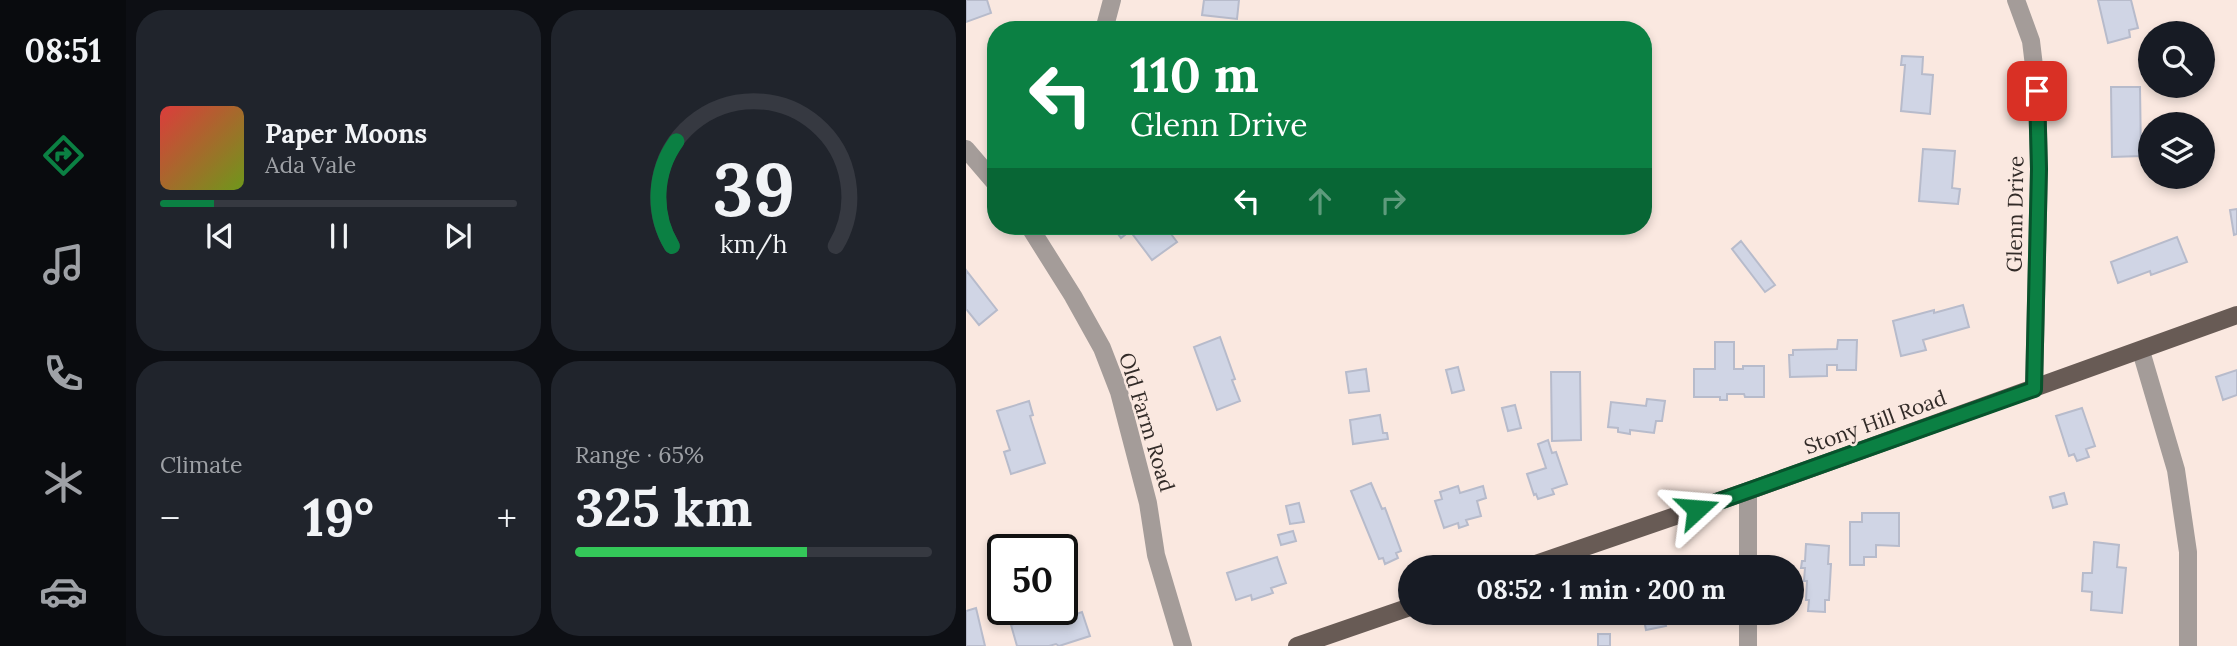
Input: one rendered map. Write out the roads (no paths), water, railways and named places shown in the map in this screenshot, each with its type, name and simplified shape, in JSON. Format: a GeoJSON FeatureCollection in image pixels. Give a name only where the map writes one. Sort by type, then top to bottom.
{"type":"FeatureCollection","features":[{"type":"Feature","properties":{"kind":"main road","name":"Stony Hill Road"},"geometry":{"type":"LineString","coordinates":[[1562,555],[2237,315]]}},
{"type":"Feature","properties":{"kind":"main road"},"geometry":{"type":"LineString","coordinates":[[1297,646],[1398,611]]}},
{"type":"Feature","properties":{"kind":"street"},"geometry":{"type":"LineString","coordinates":[[1106,21],[1112,0]]}},
{"type":"Feature","properties":{"kind":"street","name":"Glenn Drive"},"geometry":{"type":"LineString","coordinates":[[2016,0],[2031,41],[2037,91],[2039,169],[2034,389]]}},
{"type":"Feature","properties":{"kind":"street"},"geometry":{"type":"LineString","coordinates":[[966,149],[987,170]]}},
{"type":"Feature","properties":{"kind":"street","name":"Old Farm Road"},"geometry":{"type":"LineString","coordinates":[[1035,235],[1102,348],[1119,392],[1148,503],[1156,555],[1183,646]]}},
{"type":"Feature","properties":{"kind":"street"},"geometry":{"type":"LineString","coordinates":[[2141,351],[2176,470],[2188,552],[2189,646]]}},
{"type":"Feature","properties":{"kind":"street"},"geometry":{"type":"LineString","coordinates":[[1748,491],[1748,555]]}},
{"type":"Feature","properties":{"kind":"street"},"geometry":{"type":"LineString","coordinates":[[1748,625],[1748,646]]}}]}
